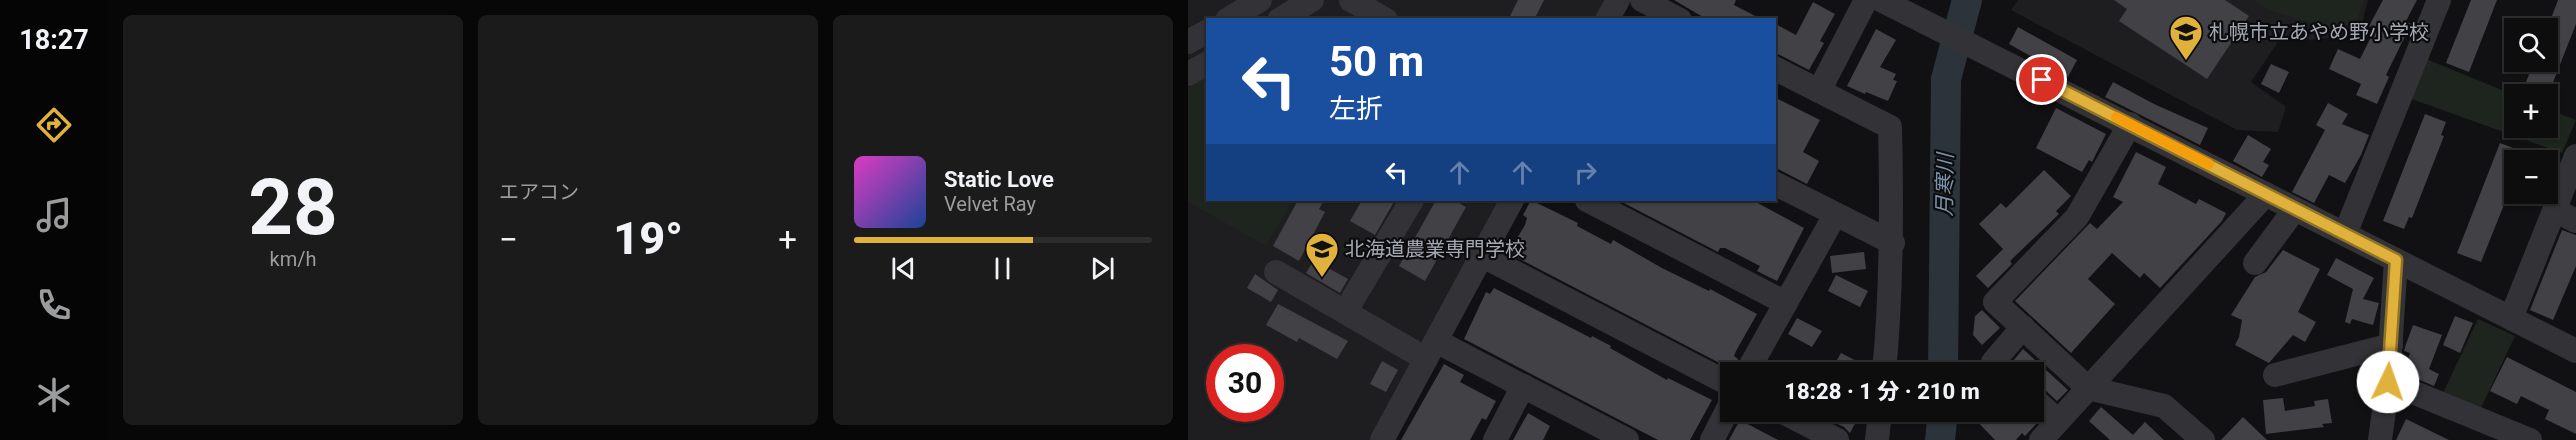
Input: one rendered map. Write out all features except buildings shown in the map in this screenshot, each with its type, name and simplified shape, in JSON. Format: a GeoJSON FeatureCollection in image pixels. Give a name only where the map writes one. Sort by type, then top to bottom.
{"type":"FeatureCollection","features":[{"type":"Feature","properties":{"kind":"street"},"geometry":{"type":"LineString","coordinates":[[1230,18],[1260,0]]}},
{"type":"Feature","properties":{"kind":"street"},"geometry":{"type":"LineString","coordinates":[[1283,18],[1312,0]]}},
{"type":"Feature","properties":{"kind":"street"},"geometry":{"type":"LineString","coordinates":[[1608,18],[1618,0]]}},
{"type":"Feature","properties":{"kind":"street"},"geometry":{"type":"LineString","coordinates":[[1642,0],[1676,18]]}},
{"type":"Feature","properties":{"kind":"street"},"geometry":{"type":"LineString","coordinates":[[1820,91],[1866,0]]}},
{"type":"Feature","properties":{"kind":"street"},"geometry":{"type":"LineString","coordinates":[[1881,0],[2576,351]]}},
{"type":"Feature","properties":{"kind":"street"},"geometry":{"type":"LineString","coordinates":[[2345,234],[2439,0]]}},
{"type":"Feature","properties":{"kind":"street"},"geometry":{"type":"LineString","coordinates":[[1356,1],[1383,18]]}},
{"type":"Feature","properties":{"kind":"street"},"geometry":{"type":"LineString","coordinates":[[1188,42],[1206,32]]}},
{"type":"Feature","properties":{"kind":"street"},"geometry":{"type":"LineString","coordinates":[[1188,74],[1206,64]]}},
{"type":"Feature","properties":{"kind":"street"},"geometry":{"type":"LineString","coordinates":[[1776,69],[1890,127],[1893,243],[1890,318],[1885,362]]}},
{"type":"Feature","properties":{"kind":"street"},"geometry":{"type":"LineString","coordinates":[[2130,124],[2077,217],[1995,302],[2088,388],[2164,406],[2203,440]]}},
{"type":"Feature","properties":{"kind":"street"},"geometry":{"type":"LineString","coordinates":[[2511,318],[2565,215],[2576,156]]}},
{"type":"Feature","properties":{"kind":"street"},"geometry":{"type":"LineString","coordinates":[[1776,184],[1893,243]]}},
{"type":"Feature","properties":{"kind":"street"},"geometry":{"type":"LineString","coordinates":[[2041,440],[2266,194]]}},
{"type":"Feature","properties":{"kind":"street"},"geometry":{"type":"LineString","coordinates":[[1345,312],[1411,201]]}},
{"type":"Feature","properties":{"kind":"street"},"geometry":{"type":"LineString","coordinates":[[1382,440],[1511,201]]}},
{"type":"Feature","properties":{"kind":"street"},"geometry":{"type":"LineString","coordinates":[[1589,201],[1786,303]]}},
{"type":"Feature","properties":{"kind":"street"},"geometry":{"type":"LineString","coordinates":[[2255,263],[2295,209]]}},
{"type":"Feature","properties":{"kind":"street"},"geometry":{"type":"LineString","coordinates":[[1754,362],[1835,215]]}},
{"type":"Feature","properties":{"kind":"street"},"geometry":{"type":"LineString","coordinates":[[1481,255],[1720,379]]}},
{"type":"Feature","properties":{"kind":"street"},"geometry":{"type":"LineString","coordinates":[[2380,440],[2388,382],[2396,260]]}},
{"type":"Feature","properties":{"kind":"street"},"geometry":{"type":"LineString","coordinates":[[1276,272],[1345,312],[1431,350],[1523,386],[1612,437]]}},
{"type":"Feature","properties":{"kind":"street"},"geometry":{"type":"LineString","coordinates":[[1993,362],[2023,327]]}},
{"type":"Feature","properties":{"kind":"street"},"geometry":{"type":"LineString","coordinates":[[2275,375],[2391,345]]}},
{"type":"Feature","properties":{"kind":"street"},"geometry":{"type":"LineString","coordinates":[[2388,382],[2530,440]]}},
{"type":"Feature","properties":{"kind":"street"},"geometry":{"type":"LineString","coordinates":[[1495,440],[1523,386]]}},
{"type":"Feature","properties":{"kind":"street"},"geometry":{"type":"LineString","coordinates":[[2044,408],[2058,421]]}},
{"type":"Feature","properties":{"kind":"street"},"geometry":{"type":"LineString","coordinates":[[1712,440],[1721,422]]}},
{"type":"Feature","properties":{"kind":"street"},"geometry":{"type":"LineString","coordinates":[[1803,422],[1838,440]]}},
{"type":"Feature","properties":{"kind":"street"},"geometry":{"type":"LineString","coordinates":[[1877,440],[1879,422]]}},
{"type":"Feature","properties":{"kind":"shaded area","name":"北海道農業専門学校"},"geometry":{"type":"Polygon","coordinates":[[[1188,0],[1605,0],[1595,18],[1206,18],[1206,201],[1498,201],[1371,440],[1188,440],[1188,0]]]}},
{"type":"Feature","properties":{"kind":"shaded area","name":"札幌市立あやめ野小学校"},"geometry":{"type":"Polygon","coordinates":[[[2018,0],[2368,0],[2359,35],[2310,40],[2282,36],[2251,82],[2286,107],[2278,132],[2237,130],[2011,10],[2018,0]]]}},
{"type":"Feature","properties":{"kind":"shaded area"},"geometry":{"type":"Polygon","coordinates":[[[2254,0],[2363,0],[2358,18],[2338,31],[2271,11],[2254,0]]]}},
{"type":"Feature","properties":{"kind":"shaded area"},"geometry":{"type":"Polygon","coordinates":[[[2426,59],[2504,91],[2504,132],[2409,98],[2426,59]]]}},
{"type":"Feature","properties":{"kind":"shaded area"},"geometry":{"type":"Polygon","coordinates":[[[1206,78],[1206,201],[1292,201],[1266,246],[1188,202],[1188,88],[1206,78]]]}},
{"type":"Feature","properties":{"kind":"shaded area"},"geometry":{"type":"Polygon","coordinates":[[[2558,113],[2576,120],[2562,153],[2520,138],[2558,138],[2558,113]]]}},
{"type":"Feature","properties":{"kind":"shaded area"},"geometry":{"type":"Polygon","coordinates":[[[2478,319],[2515,336],[2480,410],[2443,393],[2478,319]]]}},
{"type":"Feature","properties":{"kind":"waterway","name":"月寒川"},"geometry":{"type":"LineString","coordinates":[[1943,362],[1946,79],[1967,0]]}},
{"type":"Feature","properties":{"kind":"waterway","name":"月寒川"},"geometry":{"type":"LineString","coordinates":[[1940,440],[1942,422]]}},
{"type":"Feature","properties":{"kind":"slow traffic"},"geometry":{"type":"LineString","coordinates":[[2116,117],[2209,164]]}},
{"type":"Feature","properties":{"kind":"place","name":"札幌市立あやめ野小学校"},"geometry":{"type":"Point","coordinates":[2186,61]}},
{"type":"Feature","properties":{"kind":"place","name":"北海道農業専門学校"},"geometry":{"type":"Point","coordinates":[1322,278]}},
{"type":"Feature","properties":{"kind":"route"},"geometry":{"type":"LineString","coordinates":[[2042,80],[2396,260],[2388,382]]}}]}
